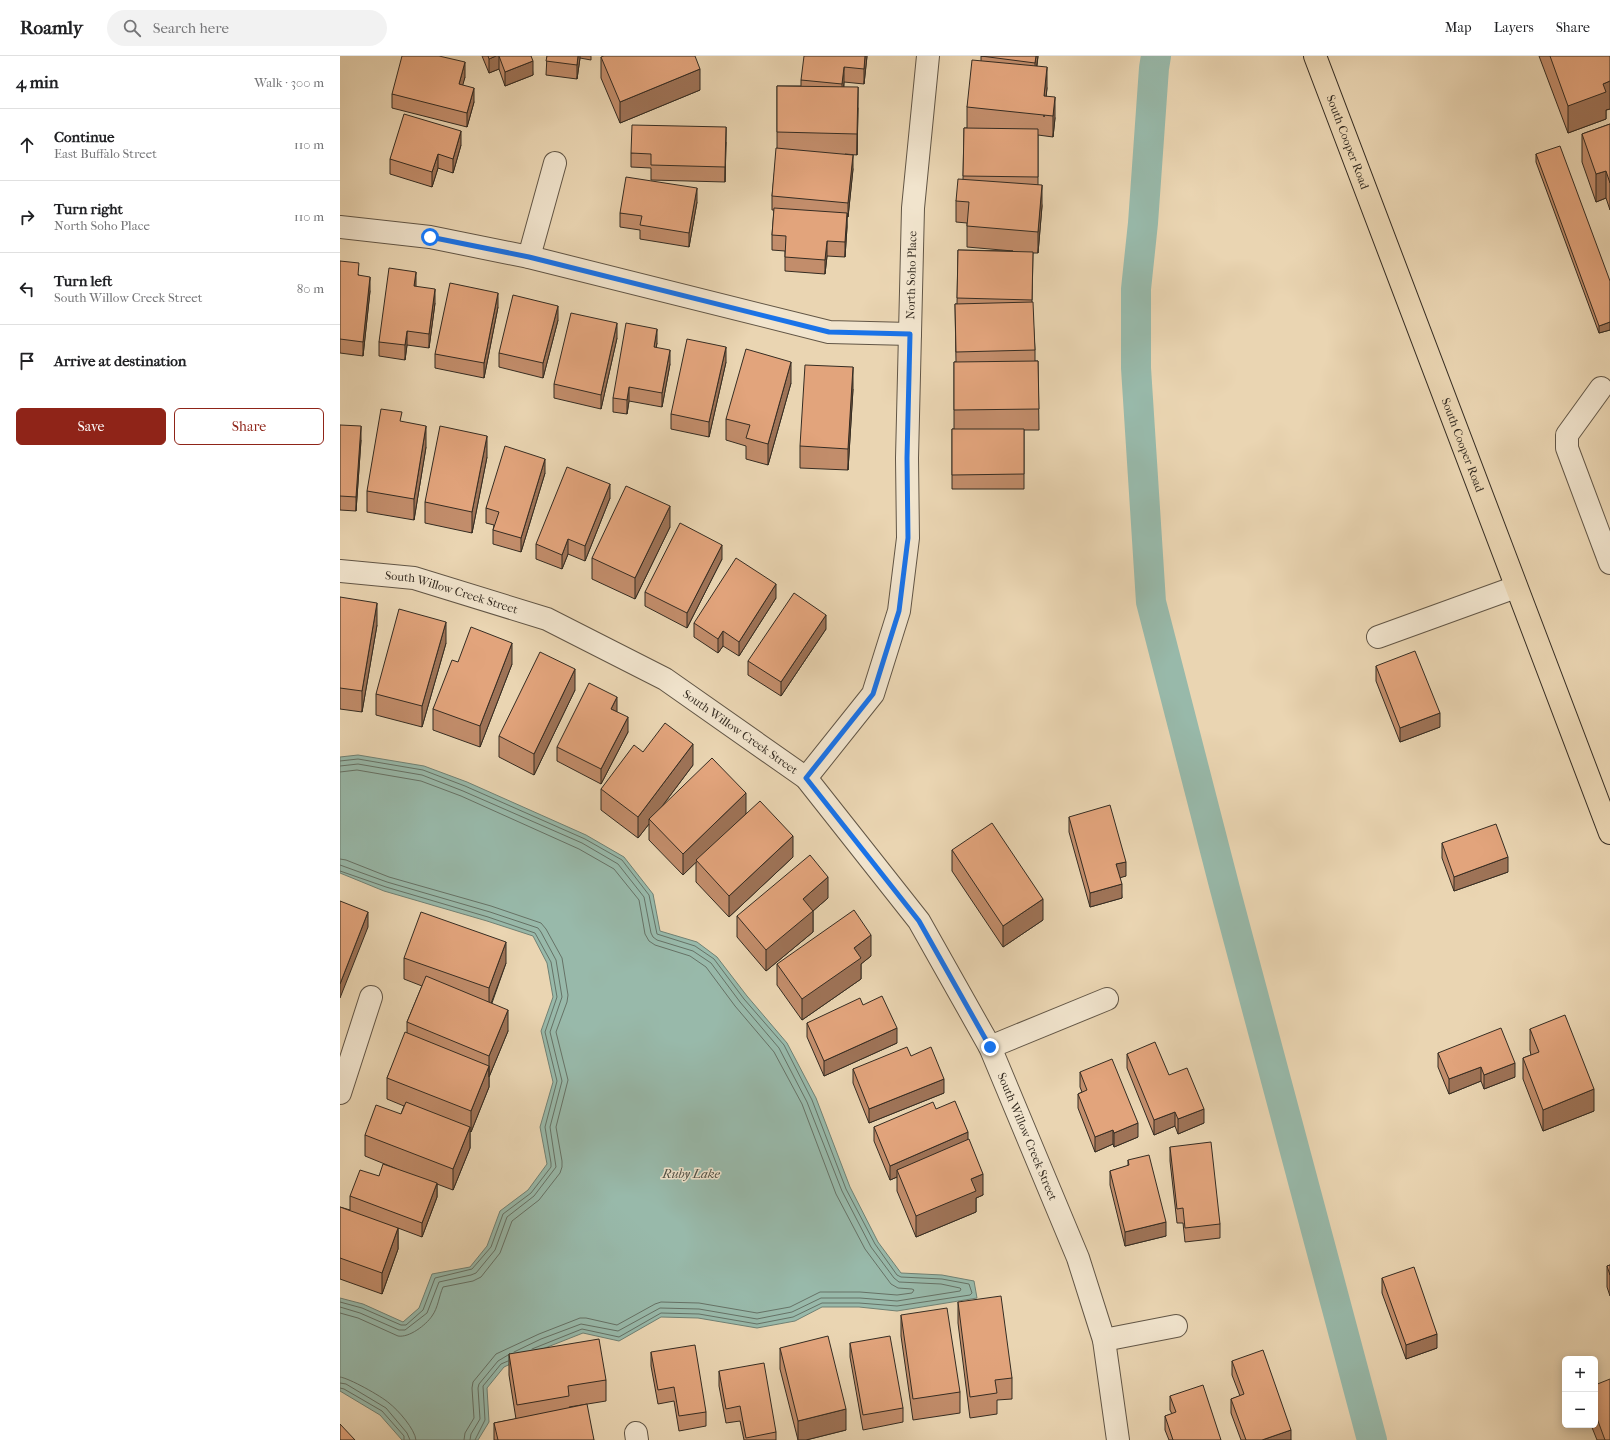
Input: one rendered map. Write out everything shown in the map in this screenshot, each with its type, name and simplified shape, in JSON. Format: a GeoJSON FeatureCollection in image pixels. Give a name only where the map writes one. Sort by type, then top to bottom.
{"type":"FeatureCollection","features":[{"type":"Feature","properties":{"kind":"main road","name":"South Cooper Road"},"geometry":{"type":"LineString","coordinates":[[1314,56],[1610,833]]}},
{"type":"Feature","properties":{"kind":"street","name":"North Soho Place"},"geometry":{"type":"LineString","coordinates":[[806,778],[873,694],[899,611],[908,538],[907,458],[913,208],[928,56]]}},
{"type":"Feature","properties":{"kind":"street"},"geometry":{"type":"LineString","coordinates":[[529,257],[555,163]]}},
{"type":"Feature","properties":{"kind":"street"},"geometry":{"type":"LineString","coordinates":[[340,227],[430,237],[529,257],[829,332],[910,334]]}},
{"type":"Feature","properties":{"kind":"street"},"geometry":{"type":"LineString","coordinates":[[1601,388],[1567,435],[1567,448],[1610,563]]}},
{"type":"Feature","properties":{"kind":"street","name":"South Willow Creek Street"},"geometry":{"type":"LineString","coordinates":[[340,571],[414,578],[547,619],[665,679],[806,778],[919,921],[990,1047],[1078,1258],[1104,1340],[1118,1440]]}},
{"type":"Feature","properties":{"kind":"street"},"geometry":{"type":"LineString","coordinates":[[1378,637],[1516,587]]}},
{"type":"Feature","properties":{"kind":"street"},"geometry":{"type":"LineString","coordinates":[[341,1089],[371,997]]}},
{"type":"Feature","properties":{"kind":"street"},"geometry":{"type":"LineString","coordinates":[[990,1047],[1107,999]]}},
{"type":"Feature","properties":{"kind":"street"},"geometry":{"type":"LineString","coordinates":[[1104,1340],[1176,1326]]}},
{"type":"Feature","properties":{"kind":"water","name":"Ruby Lake"},"geometry":{"type":"Polygon","coordinates":[[[358,755],[424,766],[467,782],[586,835],[624,857],[653,894],[660,931],[697,942],[717,957],[747,996],[787,1043],[816,1098],[850,1187],[878,1242],[901,1273],[942,1275],[974,1281],[977,1298],[897,1311],[859,1307],[822,1307],[795,1321],[757,1328],[698,1318],[661,1317],[619,1341],[583,1333],[545,1348],[504,1367],[487,1388],[489,1422],[478,1440],[402,1440],[380,1415],[340,1391],[340,1298],[363,1304],[403,1322],[419,1308],[432,1274],[470,1267],[487,1246],[500,1211],[528,1190],[547,1164],[540,1127],[553,1082],[541,1031],[553,997],[547,963],[533,936],[384,891],[340,873],[340,757],[358,755]]]}},
{"type":"Feature","properties":{"kind":"building"},"geometry":{"type":"Polygon","coordinates":[[[402,56],[439,56],[465,62],[459,84],[474,88],[467,113],[392,94],[402,56]]]}},
{"type":"Feature","properties":{"kind":"building"},"geometry":{"type":"Polygon","coordinates":[[[488,56],[496,56],[489,59],[488,56]]]}},
{"type":"Feature","properties":{"kind":"building"},"geometry":{"type":"Polygon","coordinates":[[[499,56],[531,56],[533,61],[505,72],[499,56]]]}},
{"type":"Feature","properties":{"kind":"building"},"geometry":{"type":"Polygon","coordinates":[[[547,56],[578,56],[577,65],[546,61],[547,56]]]}},
{"type":"Feature","properties":{"kind":"building"},"geometry":{"type":"Polygon","coordinates":[[[695,56],[700,69],[620,102],[601,57],[695,56]]]}},
{"type":"Feature","properties":{"kind":"building"},"geometry":{"type":"Polygon","coordinates":[[[804,56],[865,56],[864,69],[844,67],[842,84],[801,80],[804,56]]]}},
{"type":"Feature","properties":{"kind":"building"},"geometry":{"type":"Polygon","coordinates":[[[981,56],[1036,56],[1035,63],[981,56]]]}},
{"type":"Feature","properties":{"kind":"building"},"geometry":{"type":"Polygon","coordinates":[[[1550,56],[1610,56],[1610,81],[1603,84],[1606,92],[1568,106],[1550,56]]]}},
{"type":"Feature","properties":{"kind":"building"},"geometry":{"type":"Polygon","coordinates":[[[972,60],[1047,67],[1044,96],[1055,97],[1053,116],[967,107],[972,60]]]}},
{"type":"Feature","properties":{"kind":"building"},"geometry":{"type":"Polygon","coordinates":[[[777,86],[858,87],[857,134],[777,132],[777,86]]]}},
{"type":"Feature","properties":{"kind":"building"},"geometry":{"type":"Polygon","coordinates":[[[404,114],[461,131],[453,159],[438,154],[432,172],[390,159],[404,114]]]}},
{"type":"Feature","properties":{"kind":"building"},"geometry":{"type":"Polygon","coordinates":[[[1610,124],[1610,183],[1606,171],[1596,174],[1582,134],[1610,124]]]}},
{"type":"Feature","properties":{"kind":"building"},"geometry":{"type":"Polygon","coordinates":[[[632,125],[726,127],[725,167],[651,165],[651,154],[631,153],[632,125]]]}},
{"type":"Feature","properties":{"kind":"building"},"geometry":{"type":"Polygon","coordinates":[[[964,128],[1038,129],[1038,177],[963,176],[964,128]]]}},
{"type":"Feature","properties":{"kind":"building"},"geometry":{"type":"Polygon","coordinates":[[[1560,146],[1610,281],[1610,322],[1599,326],[1536,154],[1560,146]]]}},
{"type":"Feature","properties":{"kind":"building"},"geometry":{"type":"Polygon","coordinates":[[[776,148],[853,155],[848,203],[772,196],[776,148]]]}},
{"type":"Feature","properties":{"kind":"building"},"geometry":{"type":"Polygon","coordinates":[[[626,177],[697,188],[689,233],[640,225],[642,216],[620,213],[626,177]]]}},
{"type":"Feature","properties":{"kind":"building"},"geometry":{"type":"Polygon","coordinates":[[[958,179],[1042,185],[1038,232],[967,226],[969,202],[956,201],[958,179]]]}},
{"type":"Feature","properties":{"kind":"building"},"geometry":{"type":"Polygon","coordinates":[[[774,208],[847,213],[845,242],[827,241],[825,260],[785,257],[786,236],[772,235],[774,208]]]}},
{"type":"Feature","properties":{"kind":"building"},"geometry":{"type":"Polygon","coordinates":[[[958,250],[1033,252],[1032,300],[957,298],[958,250]]]}},
{"type":"Feature","properties":{"kind":"building"},"geometry":{"type":"Polygon","coordinates":[[[340,261],[359,263],[358,275],[370,277],[363,342],[340,339],[340,261]]]}},
{"type":"Feature","properties":{"kind":"building"},"geometry":{"type":"Polygon","coordinates":[[[389,268],[416,272],[414,286],[435,289],[429,334],[407,331],[405,345],[379,342],[389,268]]]}},
{"type":"Feature","properties":{"kind":"building"},"geometry":{"type":"Polygon","coordinates":[[[450,283],[498,293],[484,363],[435,354],[450,283]]]}},
{"type":"Feature","properties":{"kind":"building"},"geometry":{"type":"Polygon","coordinates":[[[513,295],[558,306],[543,363],[499,353],[513,295]]]}},
{"type":"Feature","properties":{"kind":"building"},"geometry":{"type":"Polygon","coordinates":[[[1033,302],[1035,350],[956,352],[955,304],[1033,302]]]}},
{"type":"Feature","properties":{"kind":"building"},"geometry":{"type":"Polygon","coordinates":[[[571,313],[617,323],[601,395],[554,384],[571,313]]]}},
{"type":"Feature","properties":{"kind":"building"},"geometry":{"type":"Polygon","coordinates":[[[626,323],[657,329],[654,347],[670,350],[662,393],[629,387],[627,400],[613,398],[626,323]]]}},
{"type":"Feature","properties":{"kind":"building"},"geometry":{"type":"Polygon","coordinates":[[[687,339],[726,347],[709,422],[671,414],[687,339]]]}},
{"type":"Feature","properties":{"kind":"building"},"geometry":{"type":"Polygon","coordinates":[[[746,349],[791,362],[768,444],[746,438],[750,425],[726,419],[746,349]]]}},
{"type":"Feature","properties":{"kind":"building"},"geometry":{"type":"Polygon","coordinates":[[[1038,361],[1039,409],[954,410],[954,362],[1038,361]]]}},
{"type":"Feature","properties":{"kind":"building"},"geometry":{"type":"Polygon","coordinates":[[[805,365],[853,367],[848,449],[800,446],[805,365]]]}},
{"type":"Feature","properties":{"kind":"building"},"geometry":{"type":"Polygon","coordinates":[[[381,409],[402,412],[400,421],[426,426],[414,499],[367,491],[381,409]]]}},
{"type":"Feature","properties":{"kind":"building"},"geometry":{"type":"Polygon","coordinates":[[[340,425],[361,426],[356,497],[340,496],[340,425]]]}},
{"type":"Feature","properties":{"kind":"building"},"geometry":{"type":"Polygon","coordinates":[[[440,426],[487,436],[472,512],[425,502],[440,426]]]}},
{"type":"Feature","properties":{"kind":"building"},"geometry":{"type":"Polygon","coordinates":[[[952,429],[1024,429],[1024,474],[952,475],[952,429]]]}},
{"type":"Feature","properties":{"kind":"building"},"geometry":{"type":"Polygon","coordinates":[[[505,446],[545,459],[521,538],[493,530],[499,512],[486,508],[505,446]]]}},
{"type":"Feature","properties":{"kind":"building"},"geometry":{"type":"Polygon","coordinates":[[[567,467],[610,484],[585,546],[568,539],[562,555],[536,544],[567,467]]]}},
{"type":"Feature","properties":{"kind":"building"},"geometry":{"type":"Polygon","coordinates":[[[626,486],[670,506],[635,578],[592,558],[626,486]]]}},
{"type":"Feature","properties":{"kind":"building"},"geometry":{"type":"Polygon","coordinates":[[[680,523],[722,545],[687,613],[645,592],[680,523]]]}},
{"type":"Feature","properties":{"kind":"building"},"geometry":{"type":"Polygon","coordinates":[[[736,558],[776,584],[739,642],[723,631],[718,639],[694,623],[736,558]]]}},
{"type":"Feature","properties":{"kind":"building"},"geometry":{"type":"Polygon","coordinates":[[[794,593],[826,615],[781,682],[748,661],[794,593]]]}},
{"type":"Feature","properties":{"kind":"building"},"geometry":{"type":"Polygon","coordinates":[[[340,597],[377,603],[362,691],[340,688],[340,597]]]}},
{"type":"Feature","properties":{"kind":"building"},"geometry":{"type":"Polygon","coordinates":[[[399,609],[446,622],[422,706],[376,694],[399,609]]]}},
{"type":"Feature","properties":{"kind":"building"},"geometry":{"type":"Polygon","coordinates":[[[471,627],[512,643],[480,726],[433,709],[452,660],[458,662],[471,627]]]}},
{"type":"Feature","properties":{"kind":"building"},"geometry":{"type":"Polygon","coordinates":[[[1415,651],[1440,713],[1400,728],[1376,666],[1415,651]]]}},
{"type":"Feature","properties":{"kind":"building"},"geometry":{"type":"Polygon","coordinates":[[[540,652],[575,669],[534,754],[499,736],[540,652]]]}},
{"type":"Feature","properties":{"kind":"building"},"geometry":{"type":"Polygon","coordinates":[[[589,683],[617,697],[611,709],[628,717],[601,769],[557,747],[589,683]]]}},
{"type":"Feature","properties":{"kind":"building"},"geometry":{"type":"Polygon","coordinates":[[[665,723],[693,744],[638,817],[601,789],[634,745],[643,752],[665,723]]]}},
{"type":"Feature","properties":{"kind":"building"},"geometry":{"type":"Polygon","coordinates":[[[712,758],[746,793],[683,854],[649,819],[712,758]]]}},
{"type":"Feature","properties":{"kind":"building"},"geometry":{"type":"Polygon","coordinates":[[[760,801],[793,836],[729,896],[696,860],[760,801]]]}},
{"type":"Feature","properties":{"kind":"building"},"geometry":{"type":"Polygon","coordinates":[[[1110,805],[1126,862],[1116,864],[1122,884],[1090,893],[1069,817],[1110,805]]]}},
{"type":"Feature","properties":{"kind":"building"},"geometry":{"type":"Polygon","coordinates":[[[992,823],[1043,899],[1003,926],[952,850],[992,823]]]}},
{"type":"Feature","properties":{"kind":"building"},"geometry":{"type":"Polygon","coordinates":[[[1496,824],[1508,857],[1454,877],[1442,843],[1496,824]]]}},
{"type":"Feature","properties":{"kind":"building"},"geometry":{"type":"Polygon","coordinates":[[[810,855],[828,877],[803,899],[813,911],[766,950],[737,916],[810,855]]]}},
{"type":"Feature","properties":{"kind":"building"},"geometry":{"type":"Polygon","coordinates":[[[340,901],[368,912],[340,984],[340,901]]]}},
{"type":"Feature","properties":{"kind":"building"},"geometry":{"type":"Polygon","coordinates":[[[854,910],[871,935],[854,948],[861,958],[802,999],[777,964],[854,910]]]}},
{"type":"Feature","properties":{"kind":"building"},"geometry":{"type":"Polygon","coordinates":[[[421,912],[506,942],[489,988],[404,958],[421,912]]]}},
{"type":"Feature","properties":{"kind":"building"},"geometry":{"type":"Polygon","coordinates":[[[426,976],[508,1010],[489,1056],[407,1022],[426,976]]]}},
{"type":"Feature","properties":{"kind":"building"},"geometry":{"type":"Polygon","coordinates":[[[882,996],[897,1028],[824,1061],[807,1023],[860,998],[863,1005],[882,996]]]}},
{"type":"Feature","properties":{"kind":"building"},"geometry":{"type":"Polygon","coordinates":[[[1565,1015],[1594,1089],[1543,1110],[1523,1058],[1539,1052],[1530,1029],[1565,1015]]]}},
{"type":"Feature","properties":{"kind":"building"},"geometry":{"type":"Polygon","coordinates":[[[1501,1028],[1515,1063],[1484,1075],[1481,1067],[1449,1079],[1438,1053],[1501,1028]]]}},
{"type":"Feature","properties":{"kind":"building"},"geometry":{"type":"Polygon","coordinates":[[[405,1032],[489,1066],[471,1111],[387,1078],[405,1032]]]}},
{"type":"Feature","properties":{"kind":"building"},"geometry":{"type":"Polygon","coordinates":[[[1155,1042],[1169,1075],[1187,1068],[1204,1109],[1178,1119],[1175,1112],[1154,1120],[1127,1054],[1155,1042]]]}},
{"type":"Feature","properties":{"kind":"building"},"geometry":{"type":"Polygon","coordinates":[[[907,1047],[911,1056],[931,1047],[944,1079],[869,1109],[853,1069],[907,1047]]]}},
{"type":"Feature","properties":{"kind":"building"},"geometry":{"type":"Polygon","coordinates":[[[1112,1059],[1138,1123],[1114,1133],[1113,1130],[1095,1137],[1078,1094],[1087,1090],[1080,1072],[1112,1059]]]}},
{"type":"Feature","properties":{"kind":"building"},"geometry":{"type":"Polygon","coordinates":[[[955,1101],[968,1132],[890,1166],[874,1127],[933,1102],[936,1109],[955,1101]]]}},
{"type":"Feature","properties":{"kind":"building"},"geometry":{"type":"Polygon","coordinates":[[[406,1102],[470,1127],[453,1169],[365,1135],[376,1105],[401,1114],[406,1102]]]}},
{"type":"Feature","properties":{"kind":"building"},"geometry":{"type":"Polygon","coordinates":[[[969,1139],[983,1174],[971,1179],[976,1191],[916,1216],[897,1170],[969,1139]]]}},
{"type":"Feature","properties":{"kind":"building"},"geometry":{"type":"Polygon","coordinates":[[[1211,1142],[1220,1224],[1185,1228],[1183,1208],[1177,1209],[1170,1147],[1211,1142]]]}},
{"type":"Feature","properties":{"kind":"building"},"geometry":{"type":"Polygon","coordinates":[[[1149,1155],[1166,1222],[1125,1232],[1110,1171],[1129,1165],[1128,1160],[1149,1155]]]}},
{"type":"Feature","properties":{"kind":"building"},"geometry":{"type":"Polygon","coordinates":[[[383,1164],[437,1183],[422,1223],[350,1196],[360,1170],[379,1176],[383,1164]]]}},
{"type":"Feature","properties":{"kind":"building"},"geometry":{"type":"Polygon","coordinates":[[[340,1207],[398,1228],[382,1273],[340,1258],[340,1207]]]}},
{"type":"Feature","properties":{"kind":"building"},"geometry":{"type":"Polygon","coordinates":[[[1610,1265],[1610,1275],[1607,1266],[1610,1265]]]}},
{"type":"Feature","properties":{"kind":"building"},"geometry":{"type":"Polygon","coordinates":[[[1414,1267],[1437,1334],[1406,1345],[1382,1278],[1414,1267]]]}},
{"type":"Feature","properties":{"kind":"building"},"geometry":{"type":"Polygon","coordinates":[[[1001,1296],[1012,1378],[995,1380],[997,1393],[970,1397],[958,1302],[1001,1296]]]}},
{"type":"Feature","properties":{"kind":"building"},"geometry":{"type":"Polygon","coordinates":[[[947,1308],[960,1392],[913,1399],[901,1315],[947,1308]]]}},
{"type":"Feature","properties":{"kind":"building"},"geometry":{"type":"Polygon","coordinates":[[[828,1336],[846,1409],[798,1421],[780,1348],[828,1336]]]}},
{"type":"Feature","properties":{"kind":"building"},"geometry":{"type":"Polygon","coordinates":[[[890,1336],[903,1408],[863,1415],[850,1343],[890,1336]]]}},
{"type":"Feature","properties":{"kind":"building"},"geometry":{"type":"Polygon","coordinates":[[[599,1339],[606,1380],[568,1386],[569,1396],[517,1405],[509,1354],[599,1339]]]}},
{"type":"Feature","properties":{"kind":"building"},"geometry":{"type":"Polygon","coordinates":[[[695,1345],[706,1412],[679,1416],[674,1387],[658,1390],[651,1352],[695,1345]]]}},
{"type":"Feature","properties":{"kind":"building"},"geometry":{"type":"Polygon","coordinates":[[[1263,1350],[1291,1430],[1262,1440],[1246,1440],[1231,1399],[1244,1394],[1232,1361],[1263,1350]]]}},
{"type":"Feature","properties":{"kind":"building"},"geometry":{"type":"Polygon","coordinates":[[[764,1363],[776,1432],[746,1438],[740,1406],[726,1409],[719,1371],[764,1363]]]}},
{"type":"Feature","properties":{"kind":"building"},"geometry":{"type":"Polygon","coordinates":[[[1610,1379],[1610,1440],[1605,1440],[1598,1421],[1598,1384],[1610,1379]]]}},
{"type":"Feature","properties":{"kind":"building"},"geometry":{"type":"Polygon","coordinates":[[[1203,1385],[1221,1440],[1173,1440],[1165,1416],[1176,1412],[1170,1396],[1203,1385]]]}},
{"type":"Feature","properties":{"kind":"building"},"geometry":{"type":"Polygon","coordinates":[[[587,1404],[594,1440],[498,1440],[494,1423],[587,1404]]]}},
{"type":"Feature","properties":{"kind":"building"},"geometry":{"type":"Polygon","coordinates":[[[340,1424],[355,1440],[340,1440],[340,1424]]]}},
{"type":"Feature","properties":{"kind":"waterway"},"geometry":{"type":"LineString","coordinates":[[1156,56],[1143,223],[1136,289],[1136,368],[1151,602],[1225,889],[1372,1440]]}},
{"type":"Feature","properties":{"kind":"route"},"geometry":{"type":"LineString","coordinates":[[430,237],[529,257],[829,332],[910,334],[907,458],[908,538],[899,611],[873,694],[806,778],[919,921],[990,1047]]}}]}
